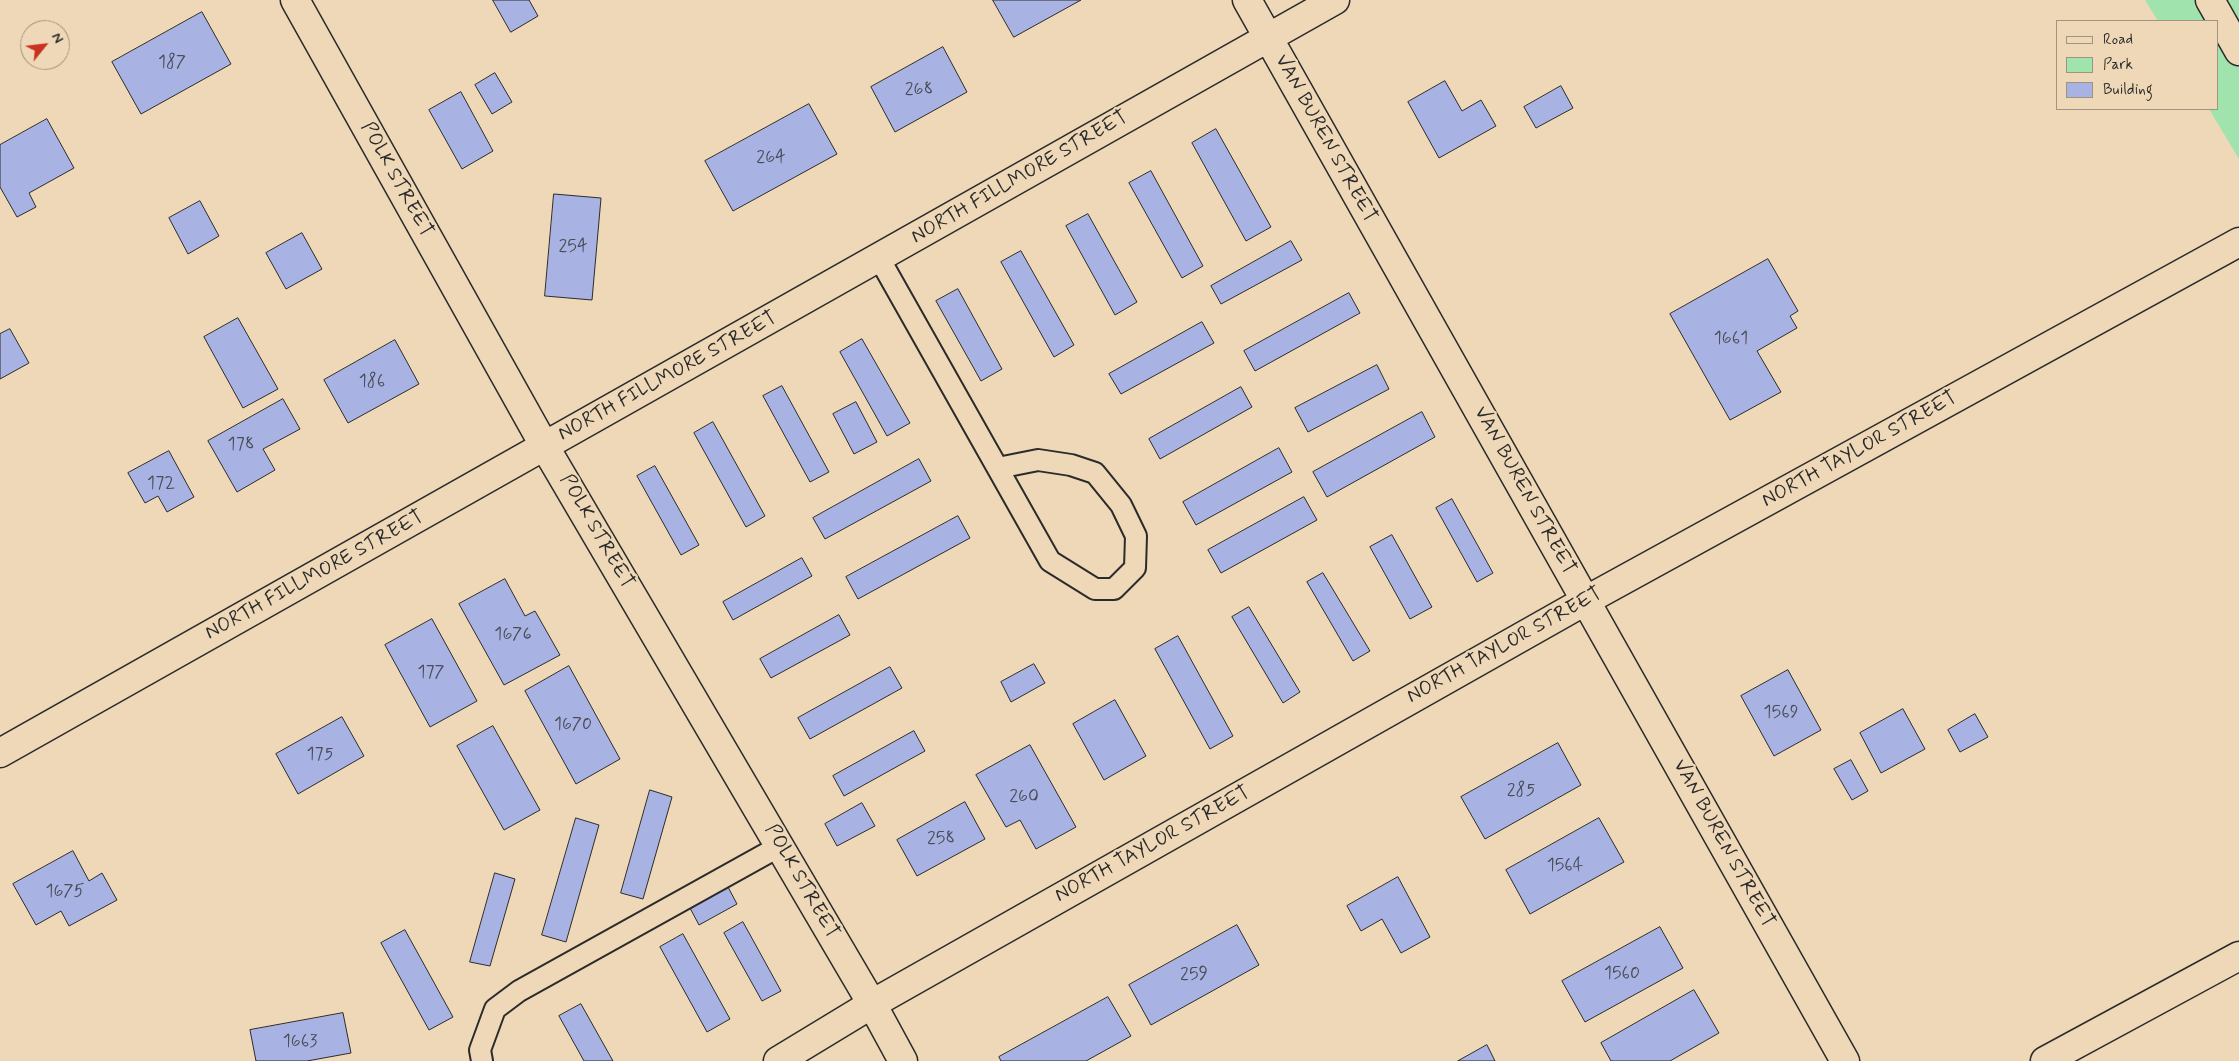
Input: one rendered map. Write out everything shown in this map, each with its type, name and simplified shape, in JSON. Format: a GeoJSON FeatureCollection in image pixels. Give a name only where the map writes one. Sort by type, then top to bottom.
{"type":"FeatureCollection","features":[{"type":"Feature","properties":{"kind":"street","name":"POLK STREET"},"geometry":{"type":"LineString","coordinates":[[294,0],[545,446],[872,1004],[903,1061]]}},
{"type":"Feature","properties":{"kind":"street","name":"VAN BUREN STREET"},"geometry":{"type":"LineString","coordinates":[[1247,0],[1845,1061]]}},
{"type":"Feature","properties":{"kind":"street","name":"NORTH FILLMORE STREET"},"geometry":{"type":"LineString","coordinates":[[0,753],[1335,0]]}},
{"type":"Feature","properties":{"kind":"street"},"geometry":{"type":"LineString","coordinates":[[2210,0],[2239,51]]}},
{"type":"Feature","properties":{"kind":"street","name":"NORTH TAYLOR STREET"},"geometry":{"type":"LineString","coordinates":[[778,1061],[872,1004],[1586,601],[2239,242]]}},
{"type":"Feature","properties":{"kind":"street"},"geometry":{"type":"LineString","coordinates":[[2046,1061],[2239,956]]}},
{"type":"Feature","properties":{"kind":"lane"},"geometry":{"type":"LineString","coordinates":[[879,258],[1050,561],[1095,589],[1114,589],[1135,568],[1136,536],[1121,505],[1094,473],[1071,465],[1038,460],[998,468]]}},
{"type":"Feature","properties":{"kind":"lane"},"geometry":{"type":"LineString","coordinates":[[482,1061],[480,1050],[495,1009],[519,991],[780,846]]}},
{"type":"Feature","properties":{"kind":"green space"},"geometry":{"type":"Polygon","coordinates":[[[2145,0],[2239,0],[2239,159],[2210,110],[2219,110],[2219,20],[2157,20],[2145,0]]]}},
{"type":"Feature","properties":{"kind":"building"},"geometry":{"type":"Polygon","coordinates":[[[493,0],[529,0],[538,16],[511,32],[493,0]]]}},
{"type":"Feature","properties":{"kind":"building"},"geometry":{"type":"Polygon","coordinates":[[[993,0],[1081,0],[1014,37],[993,0]]]}},
{"type":"Feature","properties":{"kind":"building"},"geometry":{"type":"Polygon","coordinates":[[[202,12],[231,64],[141,114],[112,62],[202,12]]]}},
{"type":"Feature","properties":{"kind":"building"},"geometry":{"type":"Polygon","coordinates":[[[943,47],[967,92],[895,132],[871,87],[943,47]]]}},
{"type":"Feature","properties":{"kind":"building"},"geometry":{"type":"Polygon","coordinates":[[[495,73],[512,102],[492,114],[475,85],[495,73]]]}},
{"type":"Feature","properties":{"kind":"building"},"geometry":{"type":"Polygon","coordinates":[[[1445,81],[1462,111],[1481,100],[1496,126],[1439,158],[1408,102],[1445,81]]]}},
{"type":"Feature","properties":{"kind":"building"},"geometry":{"type":"Polygon","coordinates":[[[1561,86],[1573,108],[1536,128],[1524,107],[1561,86]]]}},
{"type":"Feature","properties":{"kind":"building"},"geometry":{"type":"Polygon","coordinates":[[[461,92],[493,151],[462,169],[429,110],[461,92]]]}},
{"type":"Feature","properties":{"kind":"building"},"geometry":{"type":"Polygon","coordinates":[[[809,104],[837,154],[733,211],[705,161],[809,104]]]}},
{"type":"Feature","properties":{"kind":"building"},"geometry":{"type":"Polygon","coordinates":[[[47,119],[74,168],[29,193],[36,207],[17,217],[0,187],[0,145],[47,119]]]}},
{"type":"Feature","properties":{"kind":"building"},"geometry":{"type":"Polygon","coordinates":[[[1216,129],[1271,227],[1246,241],[1192,143],[1216,129]]]}},
{"type":"Feature","properties":{"kind":"building"},"geometry":{"type":"Polygon","coordinates":[[[1151,171],[1203,266],[1182,278],[1129,183],[1151,171]]]}},
{"type":"Feature","properties":{"kind":"building"},"geometry":{"type":"Polygon","coordinates":[[[554,194],[601,198],[592,300],[545,296],[554,194]]]}},
{"type":"Feature","properties":{"kind":"building"},"geometry":{"type":"Polygon","coordinates":[[[200,201],[219,236],[188,254],[169,218],[200,201]]]}},
{"type":"Feature","properties":{"kind":"building"},"geometry":{"type":"Polygon","coordinates":[[[1088,214],[1137,302],[1115,315],[1066,226],[1088,214]]]}},
{"type":"Feature","properties":{"kind":"building"},"geometry":{"type":"Polygon","coordinates":[[[302,233],[322,269],[286,289],[266,253],[302,233]]]}},
{"type":"Feature","properties":{"kind":"building"},"geometry":{"type":"Polygon","coordinates":[[[1291,241],[1302,260],[1221,304],[1211,286],[1291,241]]]}},
{"type":"Feature","properties":{"kind":"building"},"geometry":{"type":"Polygon","coordinates":[[[1021,251],[1074,345],[1054,357],[1001,262],[1021,251]]]}},
{"type":"Feature","properties":{"kind":"building"},"geometry":{"type":"Polygon","coordinates":[[[1768,259],[1798,311],[1790,316],[1797,328],[1757,351],[1781,392],[1730,420],[1670,314],[1768,259]]]}},
{"type":"Feature","properties":{"kind":"building"},"geometry":{"type":"Polygon","coordinates":[[[958,289],[1002,369],[981,381],[936,301],[958,289]]]}},
{"type":"Feature","properties":{"kind":"building"},"geometry":{"type":"Polygon","coordinates":[[[1349,293],[1360,313],[1255,371],[1244,351],[1349,293]]]}},
{"type":"Feature","properties":{"kind":"building"},"geometry":{"type":"Polygon","coordinates":[[[238,318],[278,389],[243,408],[204,337],[238,318]]]}},
{"type":"Feature","properties":{"kind":"building"},"geometry":{"type":"Polygon","coordinates":[[[1202,322],[1214,343],[1121,394],[1109,374],[1202,322]]]}},
{"type":"Feature","properties":{"kind":"building"},"geometry":{"type":"Polygon","coordinates":[[[10,329],[29,363],[0,379],[0,334],[10,329]]]}},
{"type":"Feature","properties":{"kind":"building"},"geometry":{"type":"Polygon","coordinates":[[[862,339],[910,423],[887,436],[840,352],[862,339]]]}},
{"type":"Feature","properties":{"kind":"building"},"geometry":{"type":"Polygon","coordinates":[[[395,340],[419,384],[348,423],[324,380],[395,340]]]}},
{"type":"Feature","properties":{"kind":"building"},"geometry":{"type":"Polygon","coordinates":[[[1377,365],[1389,389],[1308,432],[1295,408],[1377,365]]]}},
{"type":"Feature","properties":{"kind":"building"},"geometry":{"type":"Polygon","coordinates":[[[782,386],[829,472],[810,482],[763,396],[782,386]]]}},
{"type":"Feature","properties":{"kind":"building"},"geometry":{"type":"Polygon","coordinates":[[[1241,387],[1252,407],[1160,459],[1149,439],[1241,387]]]}},
{"type":"Feature","properties":{"kind":"building"},"geometry":{"type":"Polygon","coordinates":[[[283,399],[300,429],[263,449],[275,470],[237,492],[208,441],[283,399]]]}},
{"type":"Feature","properties":{"kind":"building"},"geometry":{"type":"Polygon","coordinates":[[[856,402],[877,442],[854,454],[833,414],[856,402]]]}},
{"type":"Feature","properties":{"kind":"building"},"geometry":{"type":"Polygon","coordinates":[[[1422,412],[1435,437],[1327,497],[1313,472],[1422,412]]]}},
{"type":"Feature","properties":{"kind":"building"},"geometry":{"type":"Polygon","coordinates":[[[713,422],[765,516],[746,527],[694,433],[713,422]]]}},
{"type":"Feature","properties":{"kind":"building"},"geometry":{"type":"Polygon","coordinates":[[[1279,448],[1292,472],[1196,525],[1183,502],[1279,448]]]}},
{"type":"Feature","properties":{"kind":"building"},"geometry":{"type":"Polygon","coordinates":[[[169,451],[194,497],[167,512],[158,496],[145,503],[128,473],[169,451]]]}},
{"type":"Feature","properties":{"kind":"building"},"geometry":{"type":"Polygon","coordinates":[[[919,459],[931,481],[825,539],[813,518],[919,459]]]}},
{"type":"Feature","properties":{"kind":"building"},"geometry":{"type":"Polygon","coordinates":[[[655,466],[699,545],[681,555],[637,476],[655,466]]]}},
{"type":"Feature","properties":{"kind":"building"},"geometry":{"type":"Polygon","coordinates":[[[1304,497],[1317,520],[1221,573],[1208,550],[1304,497]]]}},
{"type":"Feature","properties":{"kind":"building"},"geometry":{"type":"Polygon","coordinates":[[[1452,499],[1493,573],[1477,582],[1436,508],[1452,499]]]}},
{"type":"Feature","properties":{"kind":"building"},"geometry":{"type":"Polygon","coordinates":[[[958,516],[970,538],[858,599],[846,577],[958,516]]]}},
{"type":"Feature","properties":{"kind":"building"},"geometry":{"type":"Polygon","coordinates":[[[1392,535],[1432,607],[1410,619],[1370,547],[1392,535]]]}},
{"type":"Feature","properties":{"kind":"building"},"geometry":{"type":"Polygon","coordinates":[[[802,558],[812,576],[733,620],[723,602],[802,558]]]}},
{"type":"Feature","properties":{"kind":"building"},"geometry":{"type":"Polygon","coordinates":[[[1323,573],[1370,651],[1353,661],[1307,582],[1323,573]]]}},
{"type":"Feature","properties":{"kind":"building"},"geometry":{"type":"Polygon","coordinates":[[[505,579],[525,616],[535,611],[560,655],[504,685],[459,604],[505,579]]]}},
{"type":"Feature","properties":{"kind":"building"},"geometry":{"type":"Polygon","coordinates":[[[1249,607],[1300,692],[1283,703],[1232,617],[1249,607]]]}},
{"type":"Feature","properties":{"kind":"building"},"geometry":{"type":"Polygon","coordinates":[[[839,615],[850,635],[771,678],[760,659],[839,615]]]}},
{"type":"Feature","properties":{"kind":"building"},"geometry":{"type":"Polygon","coordinates":[[[432,619],[477,701],[430,727],[385,645],[432,619]]]}},
{"type":"Feature","properties":{"kind":"building"},"geometry":{"type":"Polygon","coordinates":[[[1178,636],[1233,736],[1210,749],[1155,649],[1178,636]]]}},
{"type":"Feature","properties":{"kind":"building"},"geometry":{"type":"Polygon","coordinates":[[[1034,664],[1045,683],[1011,702],[1001,682],[1034,664]]]}},
{"type":"Feature","properties":{"kind":"building"},"geometry":{"type":"Polygon","coordinates":[[[569,666],[620,759],[576,784],[525,691],[569,666]]]}},
{"type":"Feature","properties":{"kind":"building"},"geometry":{"type":"Polygon","coordinates":[[[890,667],[902,688],[810,739],[798,718],[890,667]]]}},
{"type":"Feature","properties":{"kind":"building"},"geometry":{"type":"Polygon","coordinates":[[[1788,670],[1821,730],[1774,756],[1741,696],[1788,670]]]}},
{"type":"Feature","properties":{"kind":"building"},"geometry":{"type":"Polygon","coordinates":[[[1115,700],[1146,756],[1104,780],[1073,724],[1115,700]]]}},
{"type":"Feature","properties":{"kind":"building"},"geometry":{"type":"Polygon","coordinates":[[[1903,709],[1925,749],[1881,773],[1860,733],[1903,709]]]}},
{"type":"Feature","properties":{"kind":"building"},"geometry":{"type":"Polygon","coordinates":[[[1975,714],[1988,737],[1960,752],[1948,730],[1975,714]]]}},
{"type":"Feature","properties":{"kind":"building"},"geometry":{"type":"Polygon","coordinates":[[[342,717],[364,756],[298,794],[276,754],[342,717]]]}},
{"type":"Feature","properties":{"kind":"building"},"geometry":{"type":"Polygon","coordinates":[[[493,726],[540,810],[504,830],[457,746],[493,726]]]}},
{"type":"Feature","properties":{"kind":"building"},"geometry":{"type":"Polygon","coordinates":[[[914,731],[925,751],[844,796],[833,776],[914,731]]]}},
{"type":"Feature","properties":{"kind":"building"},"geometry":{"type":"Polygon","coordinates":[[[1558,743],[1581,785],[1485,839],[1461,797],[1558,743]]]}},
{"type":"Feature","properties":{"kind":"building"},"geometry":{"type":"Polygon","coordinates":[[[1030,745],[1076,827],[1036,849],[1020,820],[1006,827],[976,775],[1030,745]]]}},
{"type":"Feature","properties":{"kind":"building"},"geometry":{"type":"Polygon","coordinates":[[[1851,760],[1868,791],[1852,800],[1834,769],[1851,760]]]}},
{"type":"Feature","properties":{"kind":"building"},"geometry":{"type":"Polygon","coordinates":[[[650,790],[672,797],[643,899],[621,893],[650,790]]]}},
{"type":"Feature","properties":{"kind":"building"},"geometry":{"type":"Polygon","coordinates":[[[965,802],[985,839],[917,876],[897,840],[965,802]]]}},
{"type":"Feature","properties":{"kind":"building"},"geometry":{"type":"Polygon","coordinates":[[[862,803],[875,826],[837,846],[825,824],[862,803]]]}},
{"type":"Feature","properties":{"kind":"building"},"geometry":{"type":"Polygon","coordinates":[[[576,818],[599,825],[566,942],[542,935],[576,818]]]}},
{"type":"Feature","properties":{"kind":"building"},"geometry":{"type":"Polygon","coordinates":[[[1599,818],[1624,862],[1530,914],[1506,870],[1599,818]]]}},
{"type":"Feature","properties":{"kind":"building"},"geometry":{"type":"Polygon","coordinates":[[[73,851],[89,881],[102,873],[117,900],[69,926],[61,911],[36,925],[13,884],[73,851]]]}},
{"type":"Feature","properties":{"kind":"building"},"geometry":{"type":"Polygon","coordinates":[[[495,873],[515,879],[490,966],[470,962],[495,873]]]}},
{"type":"Feature","properties":{"kind":"building"},"geometry":{"type":"Polygon","coordinates":[[[1398,877],[1430,937],[1401,953],[1382,919],[1361,931],[1347,906],[1398,877]]]}},
{"type":"Feature","properties":{"kind":"building"},"geometry":{"type":"Polygon","coordinates":[[[728,887],[737,904],[699,925],[690,908],[728,887]]]}},
{"type":"Feature","properties":{"kind":"building"},"geometry":{"type":"Polygon","coordinates":[[[743,922],[781,991],[762,1001],[724,933],[743,922]]]}},
{"type":"Feature","properties":{"kind":"building"},"geometry":{"type":"Polygon","coordinates":[[[1237,925],[1259,965],[1151,1025],[1129,985],[1237,925]]]}},
{"type":"Feature","properties":{"kind":"building"},"geometry":{"type":"Polygon","coordinates":[[[1660,927],[1683,968],[1585,1022],[1562,981],[1660,927]]]}},
{"type":"Feature","properties":{"kind":"building"},"geometry":{"type":"Polygon","coordinates":[[[405,930],[453,1017],[429,1030],[381,943],[405,930]]]}},
{"type":"Feature","properties":{"kind":"building"},"geometry":{"type":"Polygon","coordinates":[[[683,934],[730,1019],[707,1032],[660,947],[683,934]]]}},
{"type":"Feature","properties":{"kind":"building"},"geometry":{"type":"Polygon","coordinates":[[[1694,990],[1719,1033],[1670,1061],[1611,1061],[1601,1043],[1694,990]]]}},
{"type":"Feature","properties":{"kind":"building"},"geometry":{"type":"Polygon","coordinates":[[[1108,997],[1131,1036],[1086,1061],[1001,1061],[999,1057],[1108,997]]]}},
{"type":"Feature","properties":{"kind":"building"},"geometry":{"type":"Polygon","coordinates":[[[581,1004],[613,1061],[584,1061],[559,1016],[581,1004]]]}},
{"type":"Feature","properties":{"kind":"building"},"geometry":{"type":"Polygon","coordinates":[[[343,1013],[351,1053],[307,1061],[256,1061],[250,1030],[343,1013]]]}},
{"type":"Feature","properties":{"kind":"building"},"geometry":{"type":"Polygon","coordinates":[[[1487,1045],[1495,1061],[1458,1061],[1487,1045]]]}}]}
